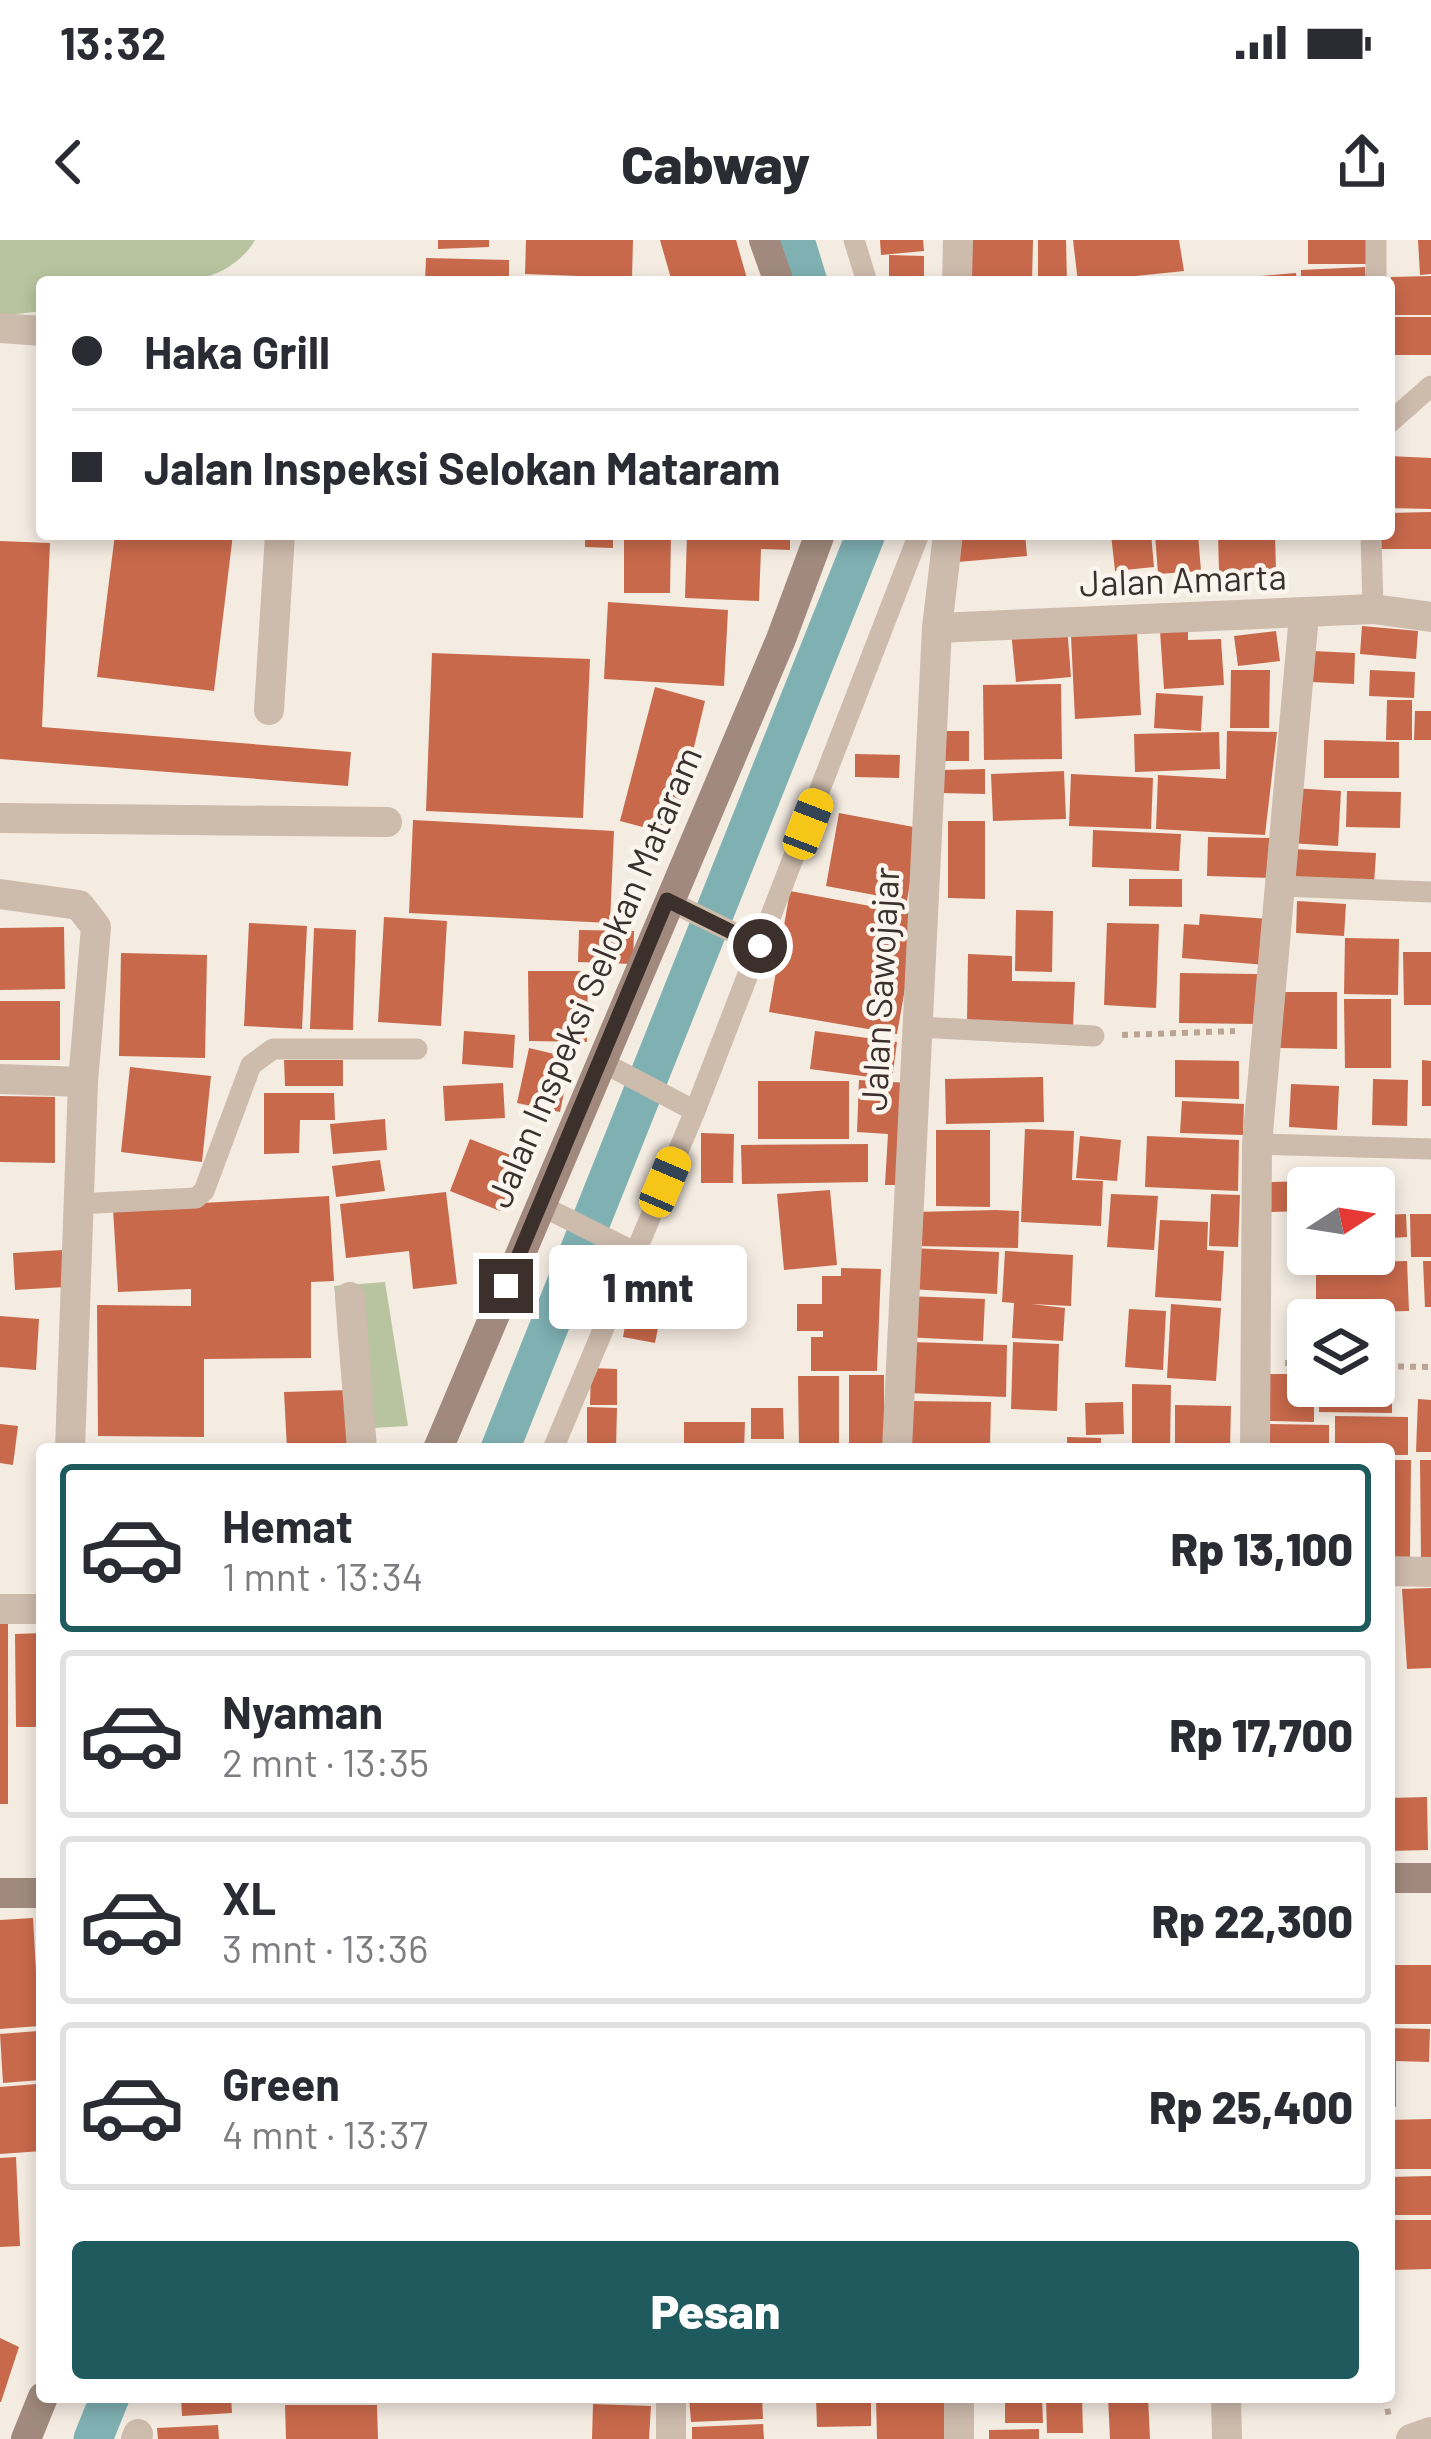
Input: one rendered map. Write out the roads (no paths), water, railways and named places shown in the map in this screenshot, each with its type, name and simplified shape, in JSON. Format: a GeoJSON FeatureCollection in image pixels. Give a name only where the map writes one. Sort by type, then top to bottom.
{"type":"FeatureCollection","features":[{"type":"Feature","properties":{"kind":"main road"},"geometry":{"type":"LineString","coordinates":[[764,240],[777,276]]}},
{"type":"Feature","properties":{"kind":"main road","name":"Jalan Inspeksi Selokan Mataram"},"geometry":{"type":"LineString","coordinates":[[440,1443],[539,1204],[611,1068],[667,900],[781,639],[818,540]]}},
{"type":"Feature","properties":{"kind":"main road"},"geometry":{"type":"LineString","coordinates":[[1395,1878],[1431,1878]]}},
{"type":"Feature","properties":{"kind":"main road"},"geometry":{"type":"LineString","coordinates":[[0,1894],[36,1893]]}},
{"type":"Feature","properties":{"kind":"main road"},"geometry":{"type":"LineString","coordinates":[[26,2439],[41,2403]]}},
{"type":"Feature","properties":{"kind":"street"},"geometry":{"type":"LineString","coordinates":[[957,276],[958,240]]}},
{"type":"Feature","properties":{"kind":"street"},"geometry":{"type":"LineString","coordinates":[[0,328],[36,331]]}},
{"type":"Feature","properties":{"kind":"street"},"geometry":{"type":"LineString","coordinates":[[269,710],[280,540]]}},
{"type":"Feature","properties":{"kind":"street","name":"Jalan Sawojajar"},"geometry":{"type":"LineString","coordinates":[[897,1443],[938,628],[947,540]]}},
{"type":"Feature","properties":{"kind":"street","name":"Jalan Amarta"},"geometry":{"type":"LineString","coordinates":[[938,628],[1373,609],[1431,617]]}},
{"type":"Feature","properties":{"kind":"street"},"geometry":{"type":"LineString","coordinates":[[1255,1443],[1257,1144],[1304,615]]}},
{"type":"Feature","properties":{"kind":"street"},"geometry":{"type":"LineString","coordinates":[[0,818],[387,822]]}},
{"type":"Feature","properties":{"kind":"street"},"geometry":{"type":"LineString","coordinates":[[0,894],[79,904],[94,919],[76,1204],[70,1443]]}},
{"type":"Feature","properties":{"kind":"street"},"geometry":{"type":"LineString","coordinates":[[0,1079],[83,1082]]}},
{"type":"Feature","properties":{"kind":"street"},"geometry":{"type":"LineString","coordinates":[[350,1297],[362,1443]]}},
{"type":"Feature","properties":{"kind":"street"},"geometry":{"type":"LineString","coordinates":[[1395,1571],[1431,1572]]}},
{"type":"Feature","properties":{"kind":"street"},"geometry":{"type":"LineString","coordinates":[[0,1609],[36,1609]]}},
{"type":"Feature","properties":{"kind":"street"},"geometry":{"type":"LineString","coordinates":[[671,2403],[671,2439]]}},
{"type":"Feature","properties":{"kind":"street"},"geometry":{"type":"LineString","coordinates":[[959,2403],[959,2439]]}},
{"type":"Feature","properties":{"kind":"street"},"geometry":{"type":"LineString","coordinates":[[1226,2403],[1227,2439]]}},
{"type":"Feature","properties":{"kind":"street"},"geometry":{"type":"LineString","coordinates":[[1411,2439],[1431,2432]]}},
{"type":"Feature","properties":{"kind":"lane"},"geometry":{"type":"LineString","coordinates":[[854,240],[865,276]]}},
{"type":"Feature","properties":{"kind":"lane"},"geometry":{"type":"LineString","coordinates":[[1376,240],[1376,276]]}},
{"type":"Feature","properties":{"kind":"lane"},"geometry":{"type":"LineString","coordinates":[[1395,418],[1431,386]]}},
{"type":"Feature","properties":{"kind":"lane"},"geometry":{"type":"LineString","coordinates":[[556,1443],[695,1111],[917,540]]}},
{"type":"Feature","properties":{"kind":"lane"},"geometry":{"type":"LineString","coordinates":[[1371,540],[1373,609]]}},
{"type":"Feature","properties":{"kind":"lane"},"geometry":{"type":"LineString","coordinates":[[1281,886],[1431,892]]}},
{"type":"Feature","properties":{"kind":"lane"},"geometry":{"type":"LineString","coordinates":[[667,900],[760,946]]}},
{"type":"Feature","properties":{"kind":"lane"},"geometry":{"type":"LineString","coordinates":[[917,1028],[1094,1036]]}},
{"type":"Feature","properties":{"kind":"lane"},"geometry":{"type":"LineString","coordinates":[[76,1204],[196,1198],[204,1191],[251,1065],[273,1049],[416,1048]]}},
{"type":"Feature","properties":{"kind":"lane"},"geometry":{"type":"LineString","coordinates":[[611,1068],[695,1111]]}},
{"type":"Feature","properties":{"kind":"lane"},"geometry":{"type":"LineString","coordinates":[[1257,1144],[1431,1149]]}},
{"type":"Feature","properties":{"kind":"lane"},"geometry":{"type":"LineString","coordinates":[[539,1204],[636,1253]]}},
{"type":"Feature","properties":{"kind":"waterway"},"geometry":{"type":"LineString","coordinates":[[795,240],[806,276]]}},
{"type":"Feature","properties":{"kind":"waterway"},"geometry":{"type":"LineString","coordinates":[[502,1443],[864,540]]}},
{"type":"Feature","properties":{"kind":"waterway"},"geometry":{"type":"LineString","coordinates":[[93,2439],[108,2403]]}}]}
